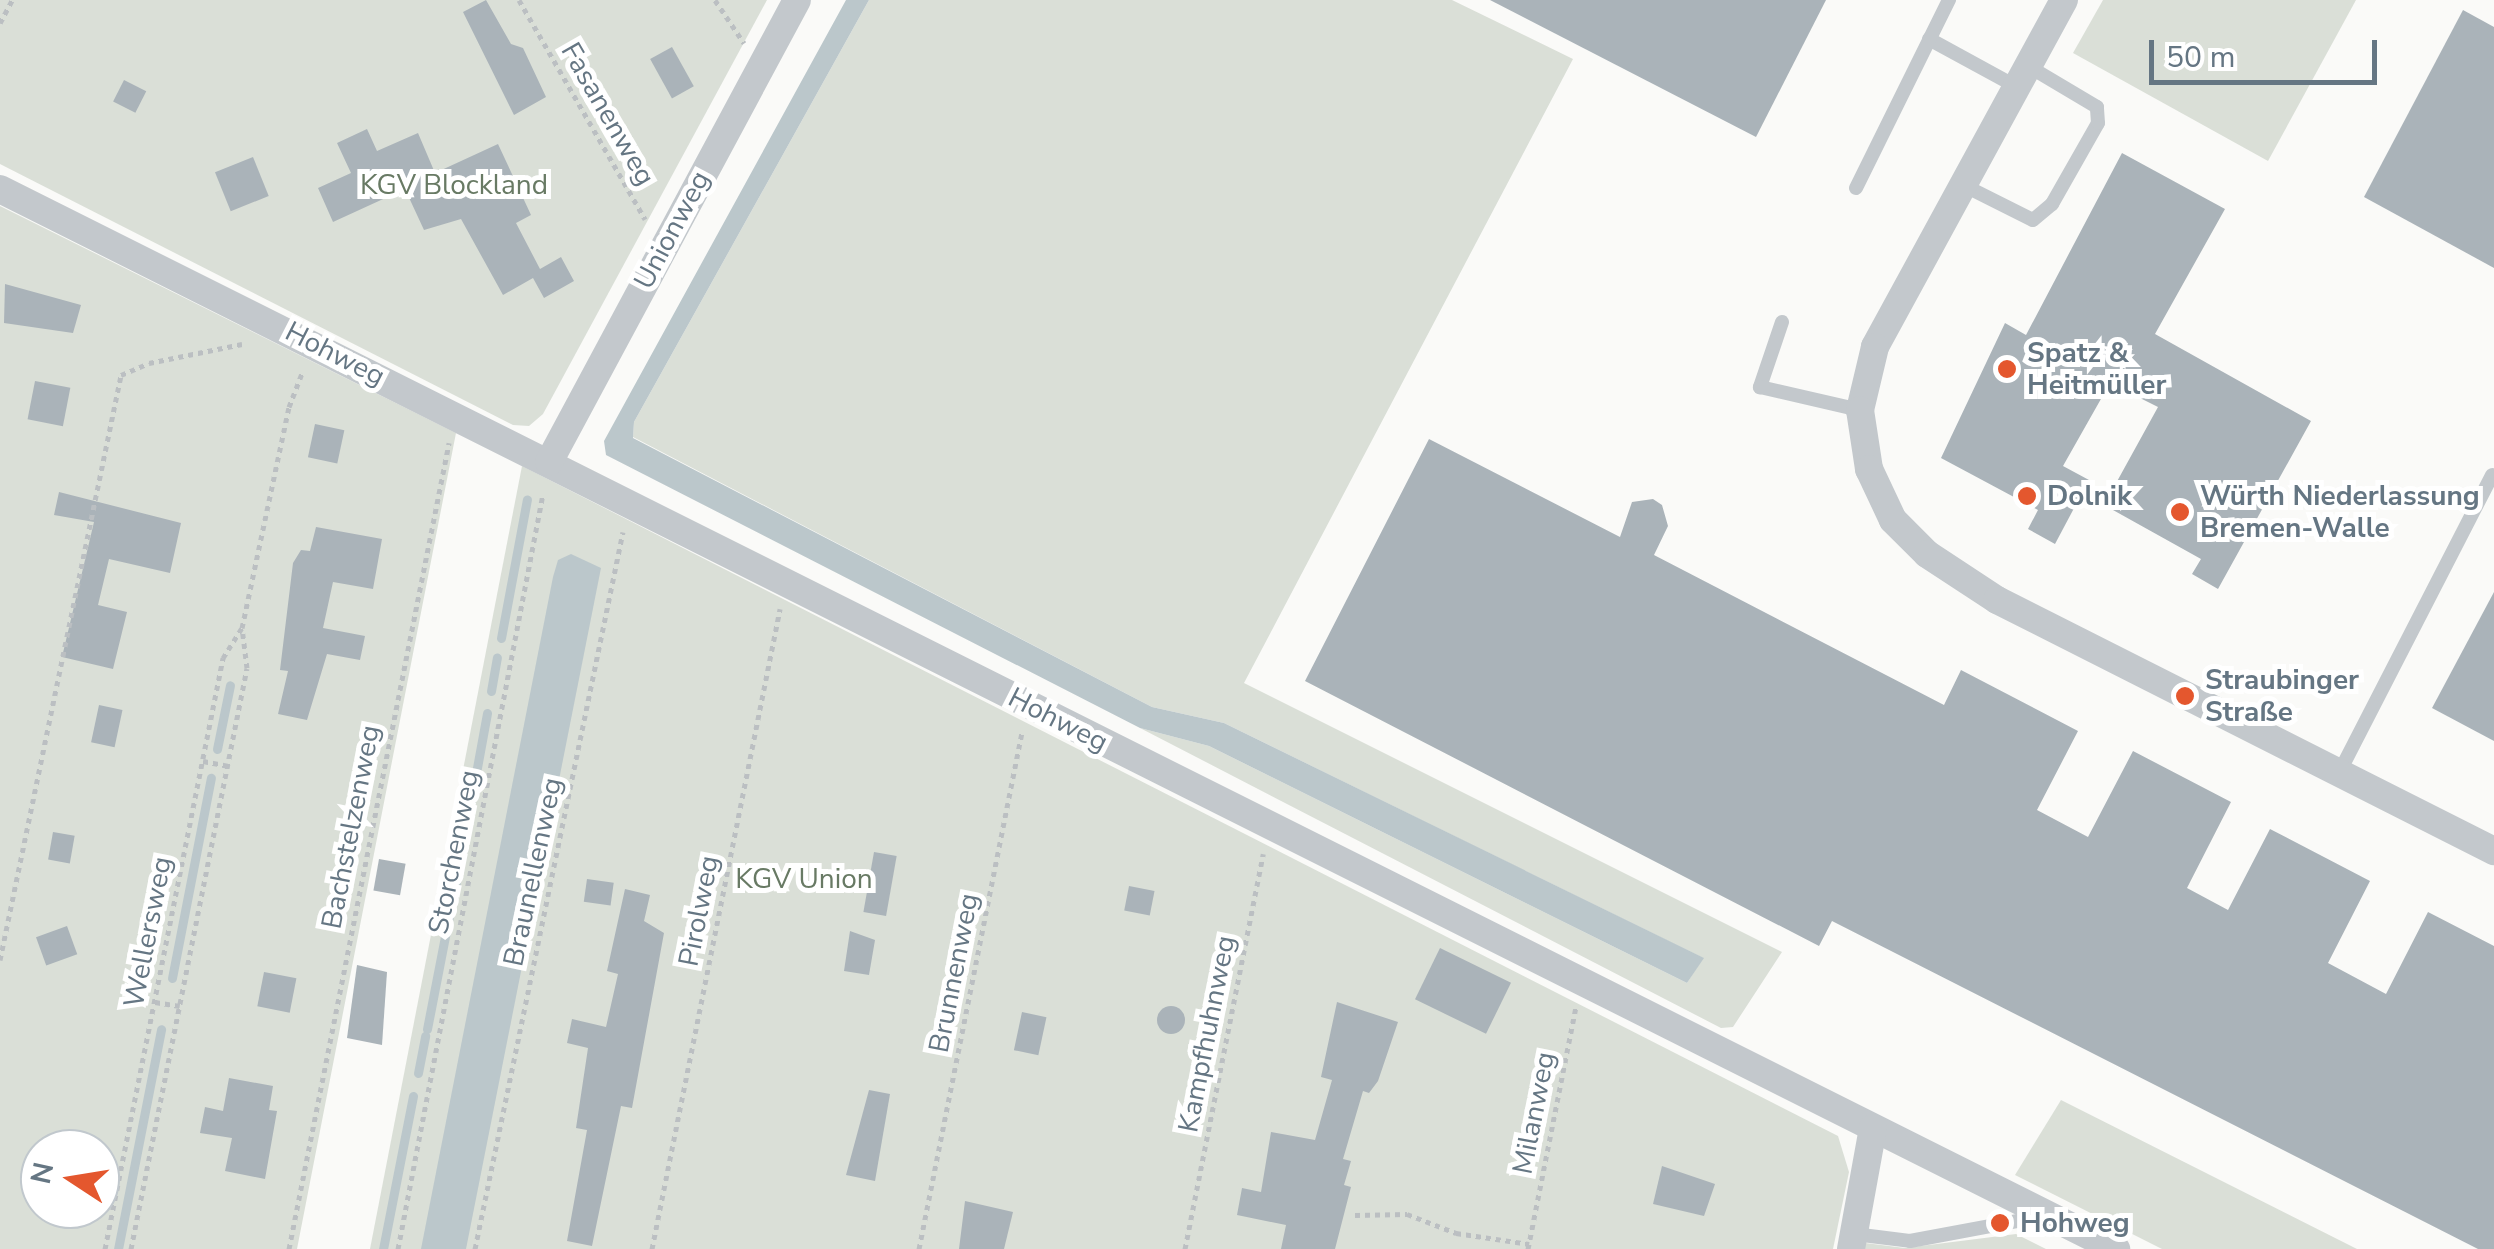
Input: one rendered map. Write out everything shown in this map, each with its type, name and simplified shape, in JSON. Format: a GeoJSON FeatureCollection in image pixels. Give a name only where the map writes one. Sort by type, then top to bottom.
{"type":"FeatureCollection","features":[{"type":"Feature","properties":{"kind":"street","name":"Unionweg"},"geometry":{"type":"LineString","coordinates":[[550,462],[798,0]]}},
{"type":"Feature","properties":{"kind":"street"},"geometry":{"type":"LineString","coordinates":[[2064,0],[1875,347],[1860,410],[1869,470],[1893,520],[1927,554],[2051,629],[2494,852]]}},
{"type":"Feature","properties":{"kind":"street","name":"Hohweg"},"geometry":{"type":"LineString","coordinates":[[0,189],[281,326],[1580,985],[2116,1249]]}},
{"type":"Feature","properties":{"kind":"street"},"geometry":{"type":"LineString","coordinates":[[1852,1242],[1873,1128]]}},
{"type":"Feature","properties":{"kind":"lane"},"geometry":{"type":"LineString","coordinates":[[1856,188],[1949,0]]}},
{"type":"Feature","properties":{"kind":"lane"},"geometry":{"type":"LineString","coordinates":[[1930,39],[2097,107],[2098,123],[2052,204],[2034,220],[1964,185]]}},
{"type":"Feature","properties":{"kind":"lane"},"geometry":{"type":"LineString","coordinates":[[1782,322],[1760,387],[1860,410]]}},
{"type":"Feature","properties":{"kind":"lane"},"geometry":{"type":"LineString","coordinates":[[2339,774],[2492,475]]}},
{"type":"Feature","properties":{"kind":"lane"},"geometry":{"type":"LineString","coordinates":[[1852,1242],[1910,1241],[2048,1215]]}},
{"type":"Feature","properties":{"kind":"path"},"geometry":{"type":"LineString","coordinates":[[0,24],[12,0]]}},
{"type":"Feature","properties":{"kind":"path","name":"Fasanenweg"},"geometry":{"type":"LineString","coordinates":[[519,0],[662,248]]}},
{"type":"Feature","properties":{"kind":"path"},"geometry":{"type":"LineString","coordinates":[[715,0],[761,67]]}},
{"type":"Feature","properties":{"kind":"path"},"geometry":{"type":"LineString","coordinates":[[0,960],[121,376],[148,363],[256,341],[281,326]]}},
{"type":"Feature","properties":{"kind":"path","name":"Wellersweg"},"geometry":{"type":"LineString","coordinates":[[131,1249],[247,668],[242,628],[289,408],[314,343]]}},
{"type":"Feature","properties":{"kind":"path","name":"Bachstelzenweg"},"geometry":{"type":"LineString","coordinates":[[289,1249],[455,414]]}},
{"type":"Feature","properties":{"kind":"path","name":"Storchenweg"},"geometry":{"type":"LineString","coordinates":[[398,1249],[550,462]]}},
{"type":"Feature","properties":{"kind":"path","name":"Braunellenweg"},"geometry":{"type":"LineString","coordinates":[[476,1249],[630,502]]}},
{"type":"Feature","properties":{"kind":"path","name":"Pirolweg"},"geometry":{"type":"LineString","coordinates":[[652,1249],[786,582]]}},
{"type":"Feature","properties":{"kind":"path","name":"Wellersweg"},"geometry":{"type":"LineString","coordinates":[[106,1249],[223,658],[242,628]]}},
{"type":"Feature","properties":{"kind":"path","name":"Brunnenweg"},"geometry":{"type":"LineString","coordinates":[[920,1249],[1028,704]]}},
{"type":"Feature","properties":{"kind":"path"},"geometry":{"type":"LineString","coordinates":[[202,762],[228,766]]}},
{"type":"Feature","properties":{"kind":"path","name":"Kampfhuhnweg"},"geometry":{"type":"LineString","coordinates":[[1185,1249],[1269,827]]}},
{"type":"Feature","properties":{"kind":"path","name":"Milanweg"},"geometry":{"type":"LineString","coordinates":[[1528,1246],[1580,985]]}},
{"type":"Feature","properties":{"kind":"path"},"geometry":{"type":"LineString","coordinates":[[154,1002],[180,1006]]}},
{"type":"Feature","properties":{"kind":"path"},"geometry":{"type":"LineString","coordinates":[[1355,1215],[1407,1214],[1456,1233],[1528,1246]]}},
{"type":"Feature","properties":{"kind":"green space","name":"KGV Blockland"},"geometry":{"type":"Polygon","coordinates":[[[0,0],[767,0],[543,414],[529,426],[513,425],[0,164],[0,0]]]}},
{"type":"Feature","properties":{"kind":"green space"},"geometry":{"type":"Polygon","coordinates":[[[869,0],[1452,0],[1573,59],[1244,683],[1782,952],[1733,1027],[1721,1028],[1140,728],[1209,746],[1687,983],[1703,958],[1224,723],[1152,707],[633,437],[634,422],[869,0]]]}},
{"type":"Feature","properties":{"kind":"green space"},"geometry":{"type":"Polygon","coordinates":[[[2103,0],[2356,0],[2268,161],[2073,53],[2103,0]]]}},
{"type":"Feature","properties":{"kind":"green space"},"geometry":{"type":"Polygon","coordinates":[[[0,206],[456,433],[297,1249],[0,1249],[0,206]]]}},
{"type":"Feature","properties":{"kind":"green space","name":"KGV Union"},"geometry":{"type":"Polygon","coordinates":[[[522,466],[1838,1136],[1849,1172],[1833,1249],[370,1249],[522,466]]]}},
{"type":"Feature","properties":{"kind":"green space"},"geometry":{"type":"Polygon","coordinates":[[[2061,1100],[2357,1249],[2162,1249],[2015,1175],[2061,1100]]]}},
{"type":"Feature","properties":{"kind":"green space"},"geometry":{"type":"Polygon","coordinates":[[[2016,1234],[2046,1249],[1864,1249],[1865,1243],[1905,1248],[2016,1234]]]}},
{"type":"Feature","properties":{"kind":"shaded area"},"geometry":{"type":"Polygon","coordinates":[[[846,0],[869,0],[634,422],[633,438],[1152,707],[1224,723],[1704,958],[1687,983],[1209,746],[1140,728],[606,455],[604,441],[846,0]]]}},
{"type":"Feature","properties":{"kind":"shaded area"},"geometry":{"type":"Polygon","coordinates":[[[571,554],[601,568],[466,1249],[421,1249],[553,577],[558,560],[571,554]]]}},
{"type":"Feature","properties":{"kind":"building"},"geometry":{"type":"Polygon","coordinates":[[[486,0],[511,44],[523,48],[546,97],[514,115],[463,12],[486,0]]]}},
{"type":"Feature","properties":{"kind":"building"},"geometry":{"type":"Polygon","coordinates":[[[1490,0],[1826,0],[1756,137],[1490,0]]]}},
{"type":"Feature","properties":{"kind":"building"},"geometry":{"type":"Polygon","coordinates":[[[2463,10],[2494,27],[2494,268],[2364,197],[2463,10]]]}},
{"type":"Feature","properties":{"kind":"building"},"geometry":{"type":"Polygon","coordinates":[[[672,47],[694,86],[672,98],[650,59],[672,47]]]}},
{"type":"Feature","properties":{"kind":"building"},"geometry":{"type":"Polygon","coordinates":[[[124,80],[146,91],[135,113],[113,101],[124,80]]]}},
{"type":"Feature","properties":{"kind":"building"},"geometry":{"type":"Polygon","coordinates":[[[367,129],[377,151],[418,133],[435,173],[498,144],[531,215],[516,223],[540,269],[561,257],[574,281],[544,298],[533,278],[503,295],[461,219],[424,230],[405,189],[333,222],[318,188],[351,173],[337,143],[367,129]]]}},
{"type":"Feature","properties":{"kind":"building"},"geometry":{"type":"Polygon","coordinates":[[[2122,153],[2225,209],[2155,334],[2311,421],[2218,589],[2192,574],[2201,559],[2104,505],[2158,407],[2110,383],[2063,466],[2089,480],[2055,544],[2028,529],[2038,510],[1941,458],[2005,323],[2026,335],[2122,153]]]}},
{"type":"Feature","properties":{"kind":"building"},"geometry":{"type":"Polygon","coordinates":[[[253,157],[269,196],[231,211],[215,172],[253,157]]]}},
{"type":"Feature","properties":{"kind":"building"},"geometry":{"type":"Polygon","coordinates":[[[5,284],[81,305],[73,333],[4,323],[5,284]]]}},
{"type":"Feature","properties":{"kind":"building"},"geometry":{"type":"Polygon","coordinates":[[[35,381],[70,388],[63,426],[28,419],[35,381]]]}},
{"type":"Feature","properties":{"kind":"building"},"geometry":{"type":"Polygon","coordinates":[[[315,424],[344,430],[337,463],[308,457],[315,424]]]}},
{"type":"Feature","properties":{"kind":"building"},"geometry":{"type":"Polygon","coordinates":[[[1429,439],[1620,537],[1632,502],[1653,499],[1662,505],[1668,526],[1654,555],[1944,705],[1961,670],[2078,731],[2037,810],[2088,837],[2133,751],[2231,802],[2187,888],[2228,910],[2270,829],[2370,881],[2328,963],[2386,994],[2428,912],[2494,946],[2494,1249],[2478,1249],[1832,921],[1819,946],[1305,681],[1429,439]]]}},
{"type":"Feature","properties":{"kind":"building"},"geometry":{"type":"Polygon","coordinates":[[[59,492],[181,523],[170,573],[109,559],[98,605],[127,612],[113,669],[62,657],[94,522],[54,515],[59,492]]]}},
{"type":"Feature","properties":{"kind":"building"},"geometry":{"type":"Polygon","coordinates":[[[316,527],[382,539],[373,589],[333,582],[323,628],[365,636],[360,660],[327,654],[307,720],[278,714],[288,671],[280,670],[293,563],[301,550],[310,551],[316,527]]]}},
{"type":"Feature","properties":{"kind":"building"},"geometry":{"type":"Polygon","coordinates":[[[2494,592],[2494,741],[2432,708],[2494,592]]]}},
{"type":"Feature","properties":{"kind":"building"},"geometry":{"type":"Polygon","coordinates":[[[99,705],[122,710],[115,747],[91,742],[99,705]]]}},
{"type":"Feature","properties":{"kind":"building"},"geometry":{"type":"Polygon","coordinates":[[[53,832],[75,836],[70,863],[48,860],[53,832]]]}},
{"type":"Feature","properties":{"kind":"building"},"geometry":{"type":"Polygon","coordinates":[[[874,852],[897,856],[886,916],[863,912],[874,852]]]}},
{"type":"Feature","properties":{"kind":"building"},"geometry":{"type":"Polygon","coordinates":[[[379,859],[406,864],[400,895],[373,891],[379,859]]]}},
{"type":"Feature","properties":{"kind":"building"},"geometry":{"type":"Polygon","coordinates":[[[587,879],[614,883],[611,906],[584,902],[587,879]]]}},
{"type":"Feature","properties":{"kind":"building"},"geometry":{"type":"Polygon","coordinates":[[[1129,886],[1155,891],[1150,916],[1124,911],[1129,886]]]}},
{"type":"Feature","properties":{"kind":"building"},"geometry":{"type":"Polygon","coordinates":[[[625,889],[650,895],[644,921],[664,933],[632,1108],[621,1106],[592,1246],[567,1241],[587,1130],[576,1128],[588,1048],[567,1043],[572,1019],[606,1027],[618,974],[607,971],[625,889]]]}},
{"type":"Feature","properties":{"kind":"building"},"geometry":{"type":"Polygon","coordinates":[[[67,926],[77,954],[46,965],[36,937],[67,926]]]}},
{"type":"Feature","properties":{"kind":"building"},"geometry":{"type":"Polygon","coordinates":[[[850,931],[875,940],[869,975],[844,971],[850,931]]]}},
{"type":"Feature","properties":{"kind":"building"},"geometry":{"type":"Polygon","coordinates":[[[1440,948],[1511,983],[1486,1034],[1415,999],[1440,948]]]}},
{"type":"Feature","properties":{"kind":"building"},"geometry":{"type":"Polygon","coordinates":[[[357,965],[387,972],[382,1045],[347,1038],[357,965]]]}},
{"type":"Feature","properties":{"kind":"building"},"geometry":{"type":"Polygon","coordinates":[[[264,972],[296,978],[290,1013],[257,1006],[264,972]]]}},
{"type":"Feature","properties":{"kind":"building"},"geometry":{"type":"Polygon","coordinates":[[[1337,1002],[1398,1022],[1378,1081],[1369,1093],[1363,1091],[1343,1159],[1351,1161],[1344,1185],[1351,1187],[1335,1249],[1281,1249],[1286,1225],[1237,1215],[1242,1188],[1261,1192],[1271,1132],[1315,1140],[1332,1080],[1321,1077],[1337,1002]]]}},
{"type":"Feature","properties":{"kind":"building"},"geometry":{"type":"Polygon","coordinates":[[[1171,1006],[1181,1010],[1185,1020],[1181,1030],[1171,1034],[1161,1030],[1157,1020],[1161,1010],[1171,1006]]]}},
{"type":"Feature","properties":{"kind":"building"},"geometry":{"type":"Polygon","coordinates":[[[1022,1012],[1046,1017],[1038,1055],[1014,1050],[1022,1012]]]}},
{"type":"Feature","properties":{"kind":"building"},"geometry":{"type":"Polygon","coordinates":[[[229,1078],[273,1086],[269,1110],[277,1111],[265,1179],[225,1171],[232,1138],[200,1133],[205,1107],[223,1111],[229,1078]]]}},
{"type":"Feature","properties":{"kind":"building"},"geometry":{"type":"Polygon","coordinates":[[[869,1090],[890,1094],[875,1181],[846,1175],[869,1090]]]}},
{"type":"Feature","properties":{"kind":"building"},"geometry":{"type":"Polygon","coordinates":[[[1662,1166],[1715,1184],[1704,1216],[1653,1204],[1662,1166]]]}},
{"type":"Feature","properties":{"kind":"building"},"geometry":{"type":"Polygon","coordinates":[[[965,1201],[1013,1212],[1004,1249],[959,1249],[965,1201]]]}},
{"type":"Feature","properties":{"kind":"waterway"},"geometry":{"type":"LineString","coordinates":[[501,638],[527,499]]}},
{"type":"Feature","properties":{"kind":"waterway"},"geometry":{"type":"LineString","coordinates":[[491,691],[497,658]]}},
{"type":"Feature","properties":{"kind":"waterway"},"geometry":{"type":"LineString","coordinates":[[217,749],[230,685]]}},
{"type":"Feature","properties":{"kind":"waterway"},"geometry":{"type":"LineString","coordinates":[[454,893],[487,713]]}},
{"type":"Feature","properties":{"kind":"waterway"},"geometry":{"type":"LineString","coordinates":[[172,978],[211,778]]}},
{"type":"Feature","properties":{"kind":"waterway"},"geometry":{"type":"LineString","coordinates":[[427,1029],[452,900]]}},
{"type":"Feature","properties":{"kind":"waterway"},"geometry":{"type":"LineString","coordinates":[[118,1249],[161,1029]]}},
{"type":"Feature","properties":{"kind":"waterway"},"geometry":{"type":"LineString","coordinates":[[418,1073],[425,1036]]}},
{"type":"Feature","properties":{"kind":"waterway"},"geometry":{"type":"LineString","coordinates":[[383,1249],[413,1096]]}},
{"type":"Feature","properties":{"kind":"place","name":"Spatz & Heitmüller"},"geometry":{"type":"Point","coordinates":[2007,369]}},
{"type":"Feature","properties":{"kind":"place","name":"Dolnik"},"geometry":{"type":"Point","coordinates":[2027,496]}},
{"type":"Feature","properties":{"kind":"place","name":"Würth Niederlassung Bremen-Walle"},"geometry":{"type":"Point","coordinates":[2180,512]}},
{"type":"Feature","properties":{"kind":"place","name":"Straubinger Straße"},"geometry":{"type":"Point","coordinates":[2185,696]}},
{"type":"Feature","properties":{"kind":"place","name":"Hohweg"},"geometry":{"type":"Point","coordinates":[2000,1223]}}]}
